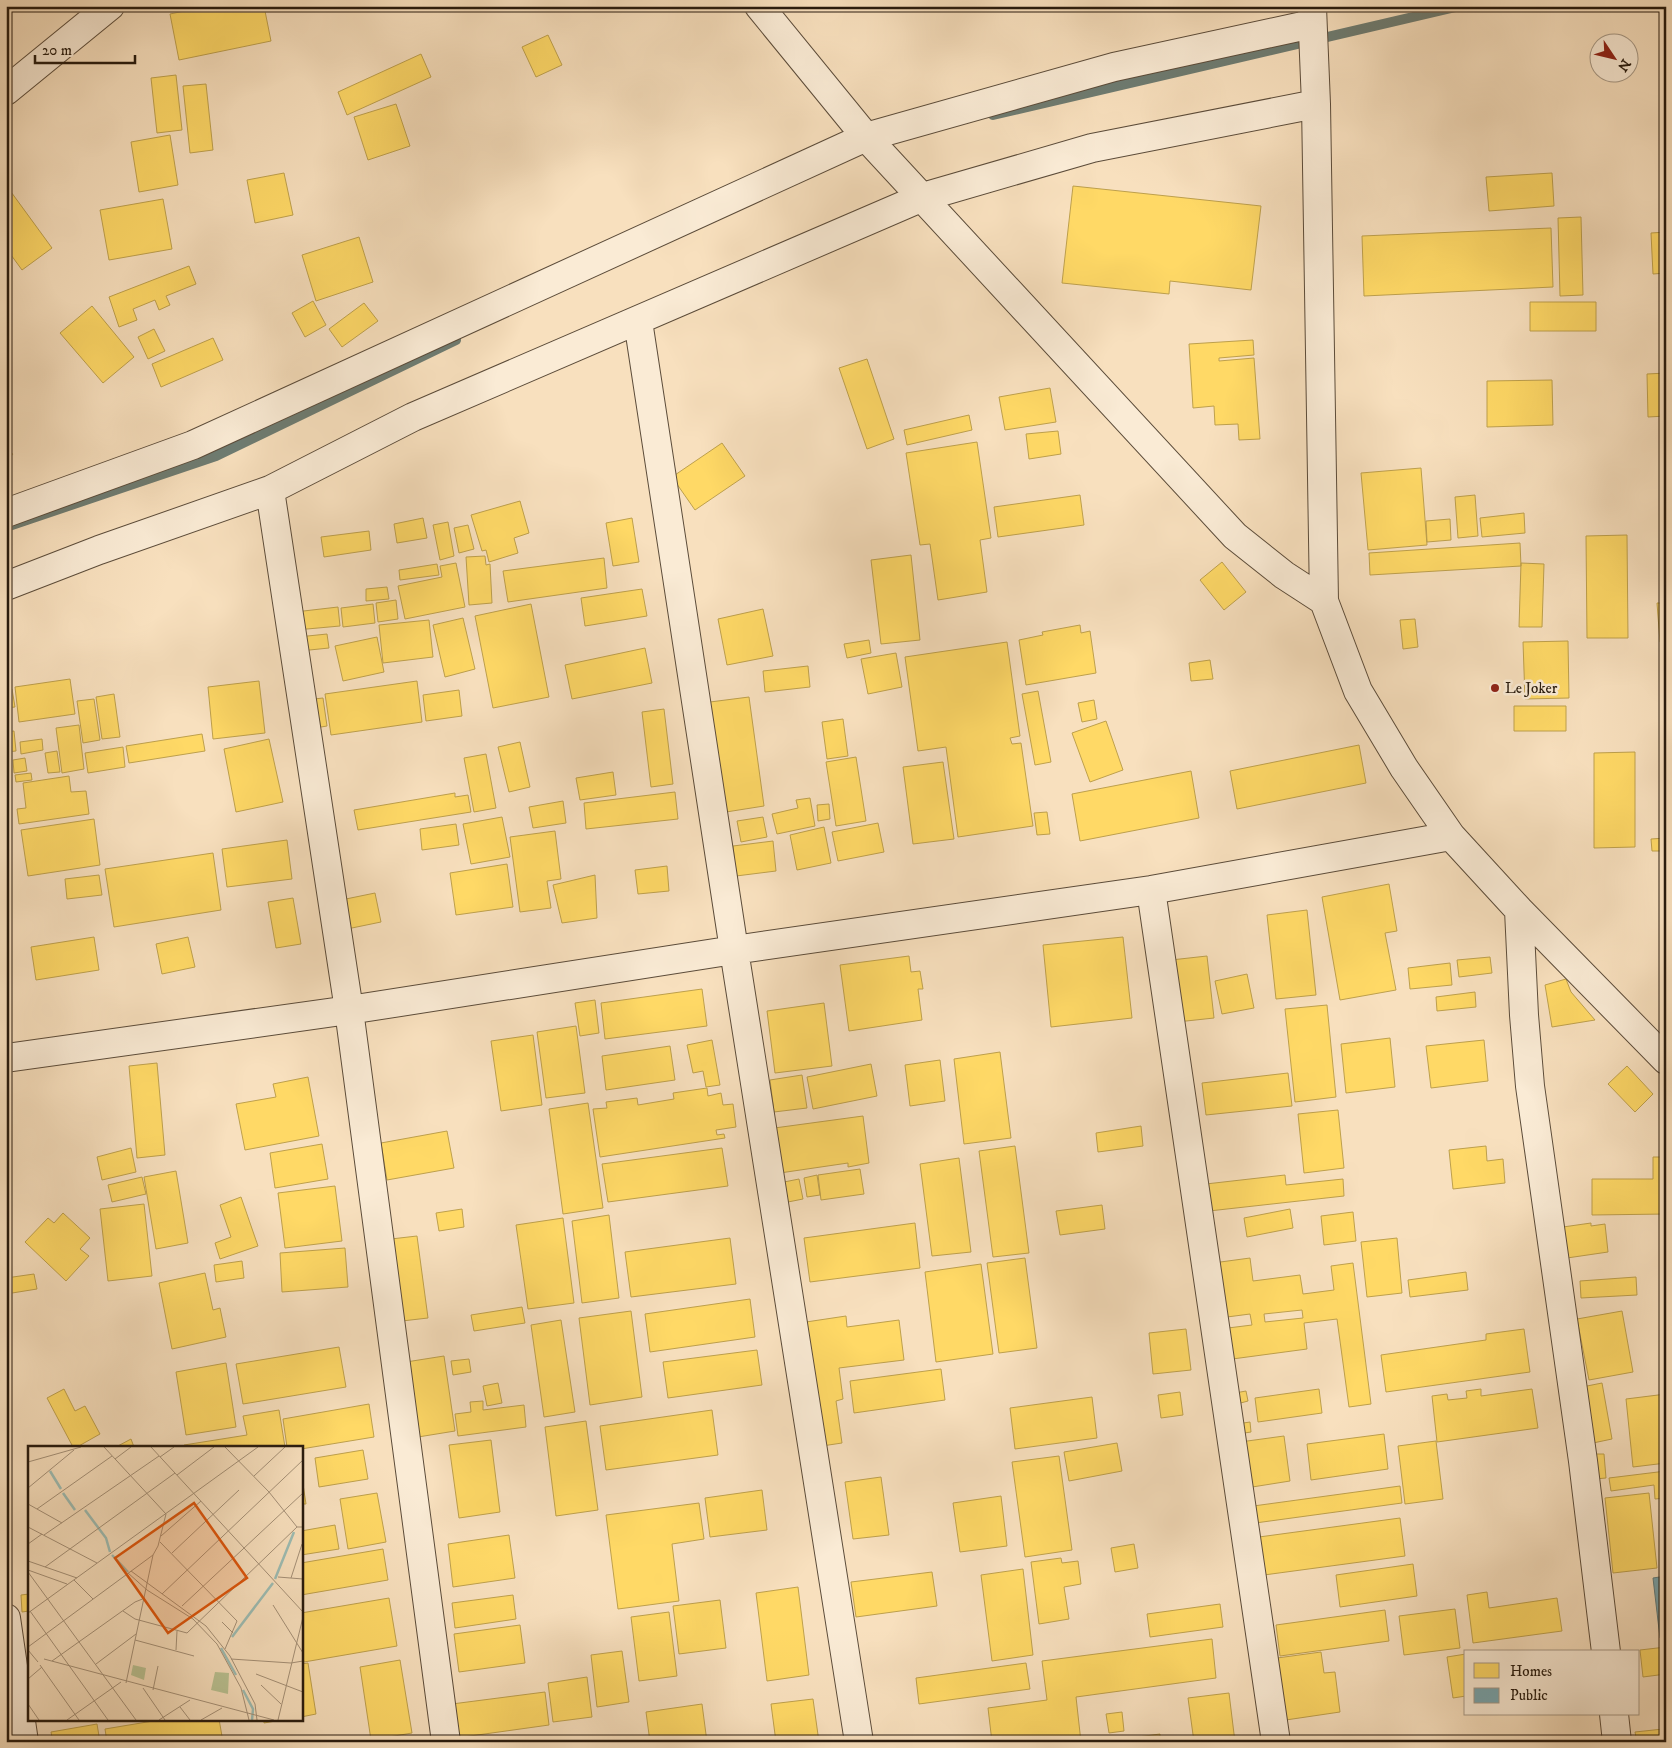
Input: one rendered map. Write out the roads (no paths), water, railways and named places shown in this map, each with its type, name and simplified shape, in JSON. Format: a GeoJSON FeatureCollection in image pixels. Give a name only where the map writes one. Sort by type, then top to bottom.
{"type":"FeatureCollection","features":[{"type":"Feature","properties":{"kind":"street"},"geometry":{"type":"LineString","coordinates":[[6,90],[110,6]]}},
{"type":"Feature","properties":{"kind":"street"},"geometry":{"type":"LineString","coordinates":[[765,9],[866,137],[1235,536],[1284,575],[1324,601]]}},
{"type":"Feature","properties":{"kind":"street"},"geometry":{"type":"LineString","coordinates":[[6,513],[193,445],[866,137],[1114,67],[1312,15],[1316,104],[1324,601],[1358,690],[1404,768],[1451,836],[1519,910],[1666,1060]]}},
{"type":"Feature","properties":{"kind":"street"},"geometry":{"type":"LineString","coordinates":[[6,586],[99,550],[270,490],[413,417],[923,197],[1092,148],[1316,104]]}},
{"type":"Feature","properties":{"kind":"street"},"geometry":{"type":"LineString","coordinates":[[638,321],[734,950],[859,1742]]}},
{"type":"Feature","properties":{"kind":"street"},"geometry":{"type":"LineString","coordinates":[[270,490],[348,1010],[446,1742]]}},
{"type":"Feature","properties":{"kind":"street"},"geometry":{"type":"LineString","coordinates":[[6,1058],[348,1010],[734,950],[1151,890],[1451,836]]}},
{"type":"Feature","properties":{"kind":"street"},"geometry":{"type":"LineString","coordinates":[[1151,890],[1276,1742]]}},
{"type":"Feature","properties":{"kind":"street"},"geometry":{"type":"LineString","coordinates":[[1519,910],[1524,1015],[1530,1086],[1583,1461],[1606,1650]]}},
{"type":"Feature","properties":{"kind":"street"},"geometry":{"type":"LineString","coordinates":[[6,1618],[24,1742]]}},
{"type":"Feature","properties":{"kind":"street"},"geometry":{"type":"LineString","coordinates":[[1614,1716],[1618,1742]]}},
{"type":"Feature","properties":{"kind":"waterway"},"geometry":{"type":"LineString","coordinates":[[993,115],[1460,6]]}},
{"type":"Feature","properties":{"kind":"waterway"},"geometry":{"type":"LineString","coordinates":[[6,527],[216,456],[456,340]]}},
{"type":"Feature","properties":{"kind":"place","name":"Le Joker"},"geometry":{"type":"Point","coordinates":[1495,688]}}]}
